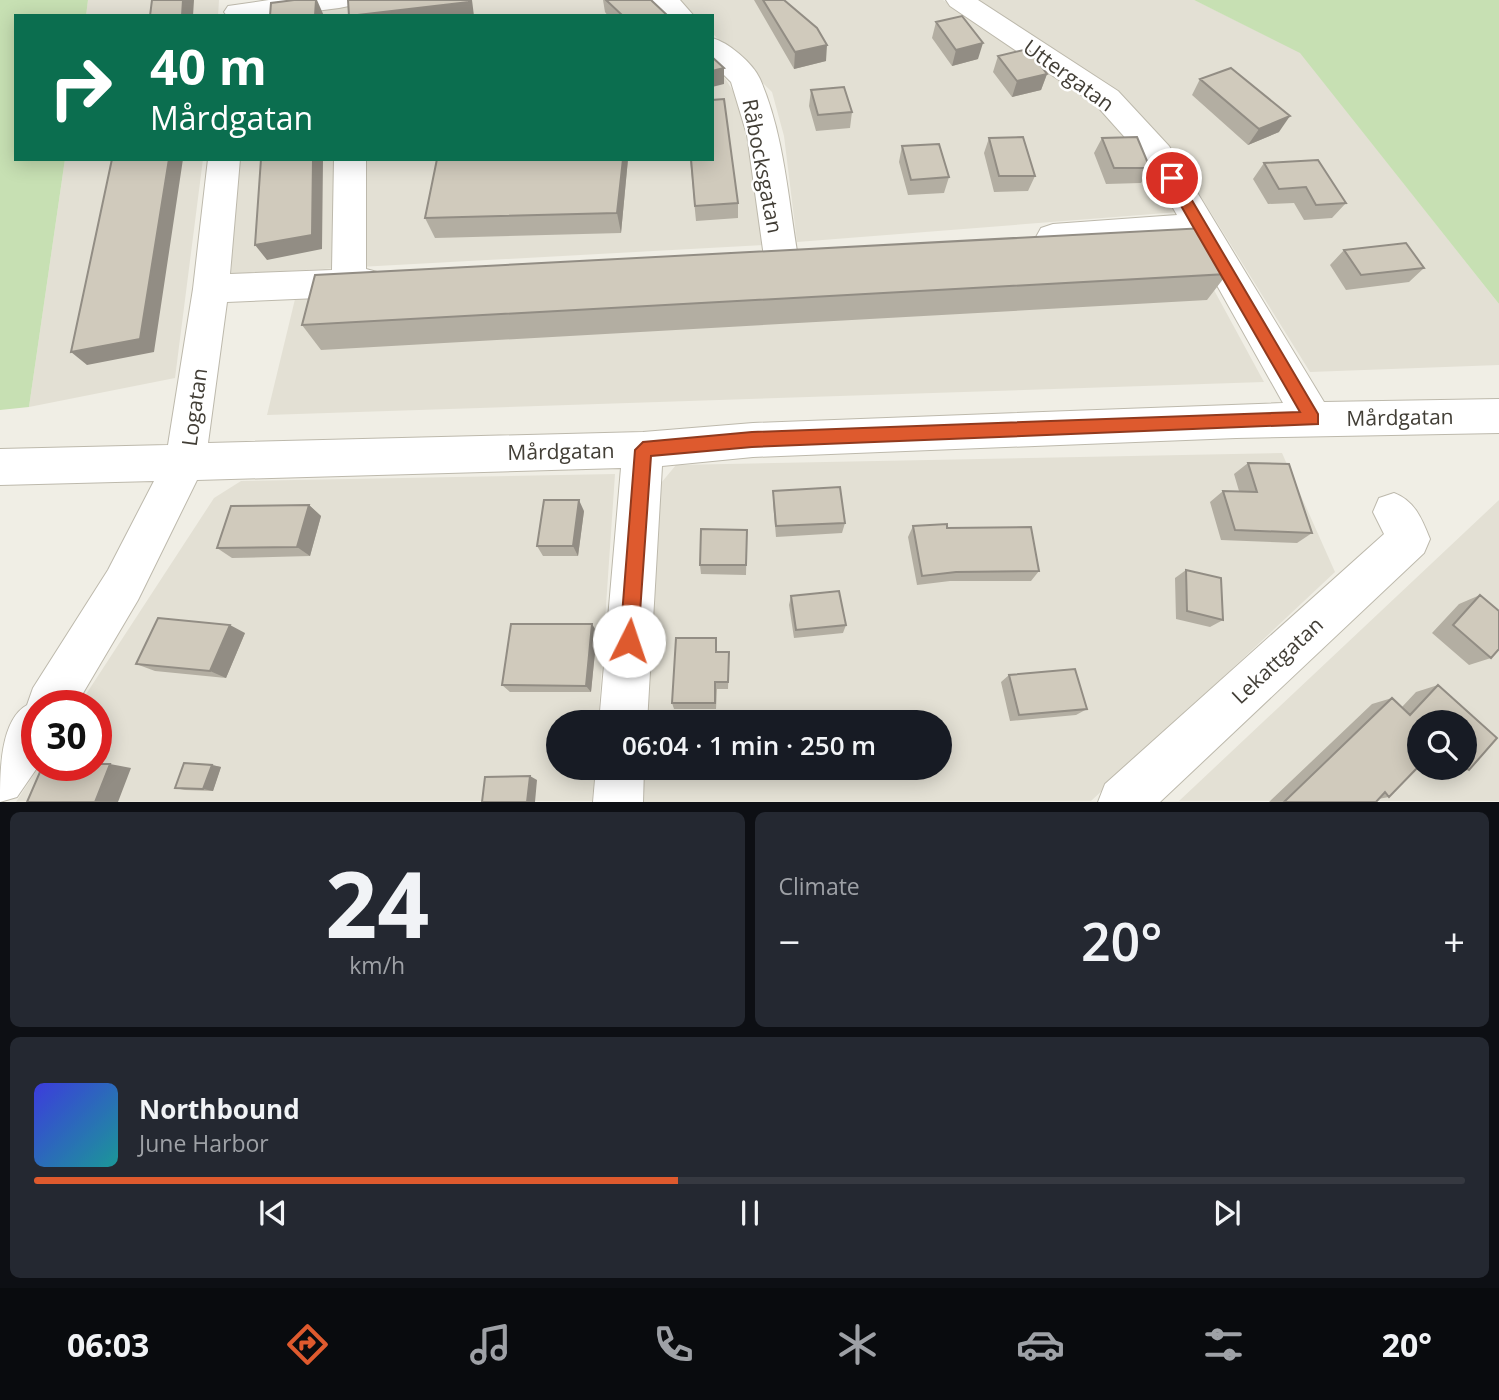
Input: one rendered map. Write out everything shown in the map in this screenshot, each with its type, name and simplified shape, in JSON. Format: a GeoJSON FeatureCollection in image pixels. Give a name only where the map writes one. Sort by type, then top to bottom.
{"type":"FeatureCollection","features":[{"type":"Feature","properties":{"kind":"street"},"geometry":{"type":"LineString","coordinates":[[238,9],[339,0]]}},
{"type":"Feature","properties":{"kind":"street"},"geometry":{"type":"LineString","coordinates":[[664,0],[678,14]]}},
{"type":"Feature","properties":{"kind":"street","name":"Uttergatan"},"geometry":{"type":"LineString","coordinates":[[960,0],[1107,98],[1158,154],[1312,419]]}},
{"type":"Feature","properties":{"kind":"street","name":"Råbocksgatan"},"geometry":{"type":"LineString","coordinates":[[714,49],[745,78],[795,256],[745,259]]}},
{"type":"Feature","properties":{"kind":"street","name":"Logatan"},"geometry":{"type":"LineString","coordinates":[[59,690],[123,585],[186,460],[211,289],[224,161]]}},
{"type":"Feature","properties":{"kind":"street"},"geometry":{"type":"LineString","coordinates":[[349,161],[349,283]]}},
{"type":"Feature","properties":{"kind":"street"},"geometry":{"type":"LineString","coordinates":[[1025,239],[1201,226]]}},
{"type":"Feature","properties":{"kind":"street"},"geometry":{"type":"LineString","coordinates":[[211,289],[402,281]]}},
{"type":"Feature","properties":{"kind":"street","name":"Mårdgatan"},"geometry":{"type":"LineString","coordinates":[[0,467],[643,450],[752,440],[1312,419],[1499,416]]}},
{"type":"Feature","properties":{"kind":"street"},"geometry":{"type":"LineString","coordinates":[[624,710],[643,450]]}},
{"type":"Feature","properties":{"kind":"street","name":"Lekattgatan"},"geometry":{"type":"LineString","coordinates":[[1123,802],[1409,539],[1394,512]]}},
{"type":"Feature","properties":{"kind":"street"},"geometry":{"type":"LineString","coordinates":[[0,780],[21,749]]}},
{"type":"Feature","properties":{"kind":"street"},"geometry":{"type":"LineString","coordinates":[[618,802],[619,780]]}},
{"type":"Feature","properties":{"kind":"shaded area"},"geometry":{"type":"Polygon","coordinates":[[[88,0],[219,0],[218,14],[86,14],[88,0]]]}},
{"type":"Feature","properties":{"kind":"shaded area"},"geometry":{"type":"Polygon","coordinates":[[[386,0],[651,0],[666,14],[278,14],[386,0]]]}},
{"type":"Feature","properties":{"kind":"shaded area"},"geometry":{"type":"Polygon","coordinates":[[[679,0],[943,0],[1098,100],[1179,212],[797,242],[784,136],[772,92],[714,35],[714,14],[693,14],[679,0]]]}},
{"type":"Feature","properties":{"kind":"shaded area"},"geometry":{"type":"Polygon","coordinates":[[[971,0],[1194,0],[1300,52],[1499,304],[1499,365],[1310,372],[1175,155],[971,0]]]}},
{"type":"Feature","properties":{"kind":"shaded area"},"geometry":{"type":"Polygon","coordinates":[[[714,61],[740,102],[764,245],[231,274],[238,161],[714,161],[714,61]]]}},
{"type":"Feature","properties":{"kind":"shaded area"},"geometry":{"type":"Polygon","coordinates":[[[65,161],[203,161],[175,378],[29,407],[65,161]]]}},
{"type":"Feature","properties":{"kind":"shaded area"},"geometry":{"type":"Polygon","coordinates":[[[1183,233],[1264,382],[267,415],[296,295],[1183,233]]]}},
{"type":"Feature","properties":{"kind":"shaded area"},"geometry":{"type":"Polygon","coordinates":[[[1282,453],[1335,572],[1091,801],[641,802],[642,780],[952,780],[952,710],[645,710],[656,489],[676,465],[1282,453]]]}},
{"type":"Feature","properties":{"kind":"shaded area"},"geometry":{"type":"Polygon","coordinates":[[[615,474],[599,710],[546,710],[546,780],[594,780],[592,801],[16,802],[30,781],[112,781],[112,690],[89,690],[214,498],[241,481],[615,474]]]}},
{"type":"Feature","properties":{"kind":"shaded area"},"geometry":{"type":"Polygon","coordinates":[[[1499,500],[1499,801],[1179,801],[1499,500]]]}},
{"type":"Feature","properties":{"kind":"green space"},"geometry":{"type":"Polygon","coordinates":[[[0,0],[88,0],[86,14],[14,14],[14,161],[65,161],[29,407],[0,410],[0,0]]]}},
{"type":"Feature","properties":{"kind":"green space"},"geometry":{"type":"Polygon","coordinates":[[[1194,0],[1499,0],[1499,304],[1300,53],[1194,0]]]}},
{"type":"Feature","properties":{"kind":"building"},"geometry":{"type":"Polygon","coordinates":[[[152,0],[183,0],[182,14],[150,14],[152,0]]]}},
{"type":"Feature","properties":{"kind":"building"},"geometry":{"type":"Polygon","coordinates":[[[316,0],[315,14],[270,14],[271,3],[316,0]]]}},
{"type":"Feature","properties":{"kind":"building"},"geometry":{"type":"Polygon","coordinates":[[[348,0],[469,0],[366,14],[349,14],[348,0]]]}},
{"type":"Feature","properties":{"kind":"building"},"geometry":{"type":"Polygon","coordinates":[[[606,0],[651,0],[666,14],[621,14],[606,0]]]}},
{"type":"Feature","properties":{"kind":"building"},"geometry":{"type":"Polygon","coordinates":[[[763,0],[784,0],[817,28],[827,45],[795,52],[763,0]]]}},
{"type":"Feature","properties":{"kind":"building"},"geometry":{"type":"Polygon","coordinates":[[[962,16],[983,43],[956,50],[936,22],[962,16]]]}},
{"type":"Feature","properties":{"kind":"building"},"geometry":{"type":"Polygon","coordinates":[[[1028,49],[1047,74],[1017,81],[998,56],[1028,49]]]}},
{"type":"Feature","properties":{"kind":"building"},"geometry":{"type":"Polygon","coordinates":[[[714,59],[724,68],[714,70],[714,59]]]}},
{"type":"Feature","properties":{"kind":"building"},"geometry":{"type":"Polygon","coordinates":[[[1231,68],[1290,116],[1259,129],[1200,79],[1231,68]]]}},
{"type":"Feature","properties":{"kind":"building"},"geometry":{"type":"Polygon","coordinates":[[[844,87],[852,112],[818,115],[811,90],[844,87]]]}},
{"type":"Feature","properties":{"kind":"building"},"geometry":{"type":"Polygon","coordinates":[[[724,99],[738,203],[695,206],[691,161],[714,161],[714,100],[724,99]]]}},
{"type":"Feature","properties":{"kind":"building"},"geometry":{"type":"Polygon","coordinates":[[[1023,137],[1035,176],[999,176],[989,138],[1023,137]]]}},
{"type":"Feature","properties":{"kind":"building"},"geometry":{"type":"Polygon","coordinates":[[[1137,137],[1150,168],[1114,168],[1102,138],[1137,137]]]}},
{"type":"Feature","properties":{"kind":"building"},"geometry":{"type":"Polygon","coordinates":[[[939,144],[949,177],[911,180],[902,146],[939,144]]]}},
{"type":"Feature","properties":{"kind":"building"},"geometry":{"type":"Polygon","coordinates":[[[1318,160],[1346,203],[1316,205],[1306,187],[1279,189],[1264,163],[1318,160]]]}},
{"type":"Feature","properties":{"kind":"building"},"geometry":{"type":"Polygon","coordinates":[[[112,161],[169,161],[140,339],[71,352],[112,161]]]}},
{"type":"Feature","properties":{"kind":"building"},"geometry":{"type":"Polygon","coordinates":[[[261,161],[313,161],[312,235],[255,245],[261,161]]]}},
{"type":"Feature","properties":{"kind":"building"},"geometry":{"type":"Polygon","coordinates":[[[437,161],[623,161],[617,213],[425,218],[437,161]]]}},
{"type":"Feature","properties":{"kind":"building"},"geometry":{"type":"Polygon","coordinates":[[[1205,228],[1227,274],[302,325],[315,275],[1205,228]]]}},
{"type":"Feature","properties":{"kind":"building"},"geometry":{"type":"Polygon","coordinates":[[[1406,243],[1424,268],[1361,275],[1344,250],[1406,243]]]}},
{"type":"Feature","properties":{"kind":"building"},"geometry":{"type":"Polygon","coordinates":[[[1248,463],[1289,464],[1312,533],[1235,530],[1223,491],[1257,492],[1248,463]]]}},
{"type":"Feature","properties":{"kind":"building"},"geometry":{"type":"Polygon","coordinates":[[[840,487],[845,523],[776,526],[773,491],[840,487]]]}},
{"type":"Feature","properties":{"kind":"building"},"geometry":{"type":"Polygon","coordinates":[[[544,500],[579,500],[573,546],[537,546],[544,500]]]}},
{"type":"Feature","properties":{"kind":"building"},"geometry":{"type":"Polygon","coordinates":[[[309,505],[297,547],[217,548],[231,506],[309,505]]]}},
{"type":"Feature","properties":{"kind":"building"},"geometry":{"type":"Polygon","coordinates":[[[947,524],[947,528],[1031,527],[1039,571],[956,572],[922,576],[913,526],[947,524]]]}},
{"type":"Feature","properties":{"kind":"building"},"geometry":{"type":"Polygon","coordinates":[[[701,529],[747,530],[746,565],[700,565],[701,529]]]}},
{"type":"Feature","properties":{"kind":"building"},"geometry":{"type":"Polygon","coordinates":[[[1186,570],[1221,578],[1223,620],[1187,611],[1186,570]]]}},
{"type":"Feature","properties":{"kind":"building"},"geometry":{"type":"Polygon","coordinates":[[[839,591],[846,625],[796,630],[791,596],[839,591]]]}},
{"type":"Feature","properties":{"kind":"building"},"geometry":{"type":"Polygon","coordinates":[[[1480,595],[1499,611],[1499,649],[1491,658],[1453,625],[1480,595]]]}},
{"type":"Feature","properties":{"kind":"building"},"geometry":{"type":"Polygon","coordinates":[[[158,618],[230,625],[210,671],[136,664],[158,618]]]}},
{"type":"Feature","properties":{"kind":"building"},"geometry":{"type":"Polygon","coordinates":[[[511,624],[592,624],[586,686],[502,685],[511,624]]]}},
{"type":"Feature","properties":{"kind":"building"},"geometry":{"type":"Polygon","coordinates":[[[676,638],[716,638],[716,652],[729,652],[728,682],[715,682],[715,703],[672,703],[676,638]]]}},
{"type":"Feature","properties":{"kind":"building"},"geometry":{"type":"Polygon","coordinates":[[[1075,669],[1087,709],[1019,715],[1009,675],[1075,669]]]}},
{"type":"Feature","properties":{"kind":"building"},"geometry":{"type":"Polygon","coordinates":[[[1438,685],[1466,710],[1415,710],[1438,685]]]}},
{"type":"Feature","properties":{"kind":"building"},"geometry":{"type":"Polygon","coordinates":[[[1392,698],[1407,712],[1407,778],[1389,797],[1385,792],[1376,802],[1284,802],[1392,698]]]}},
{"type":"Feature","properties":{"kind":"building"},"geometry":{"type":"Polygon","coordinates":[[[1477,720],[1497,738],[1477,761],[1477,720]]]}},
{"type":"Feature","properties":{"kind":"building"},"geometry":{"type":"Polygon","coordinates":[[[184,763],[212,765],[203,789],[175,788],[184,763]]]}},
{"type":"Feature","properties":{"kind":"building"},"geometry":{"type":"Polygon","coordinates":[[[530,776],[527,802],[482,802],[485,777],[530,776]]]}},
{"type":"Feature","properties":{"kind":"building"},"geometry":{"type":"Polygon","coordinates":[[[36,781],[103,781],[95,802],[27,802],[36,781]]]}},
{"type":"Feature","properties":{"kind":"route"},"geometry":{"type":"LineString","coordinates":[[629,641],[643,450],[752,440],[1312,419],[1172,178]]}}]}
